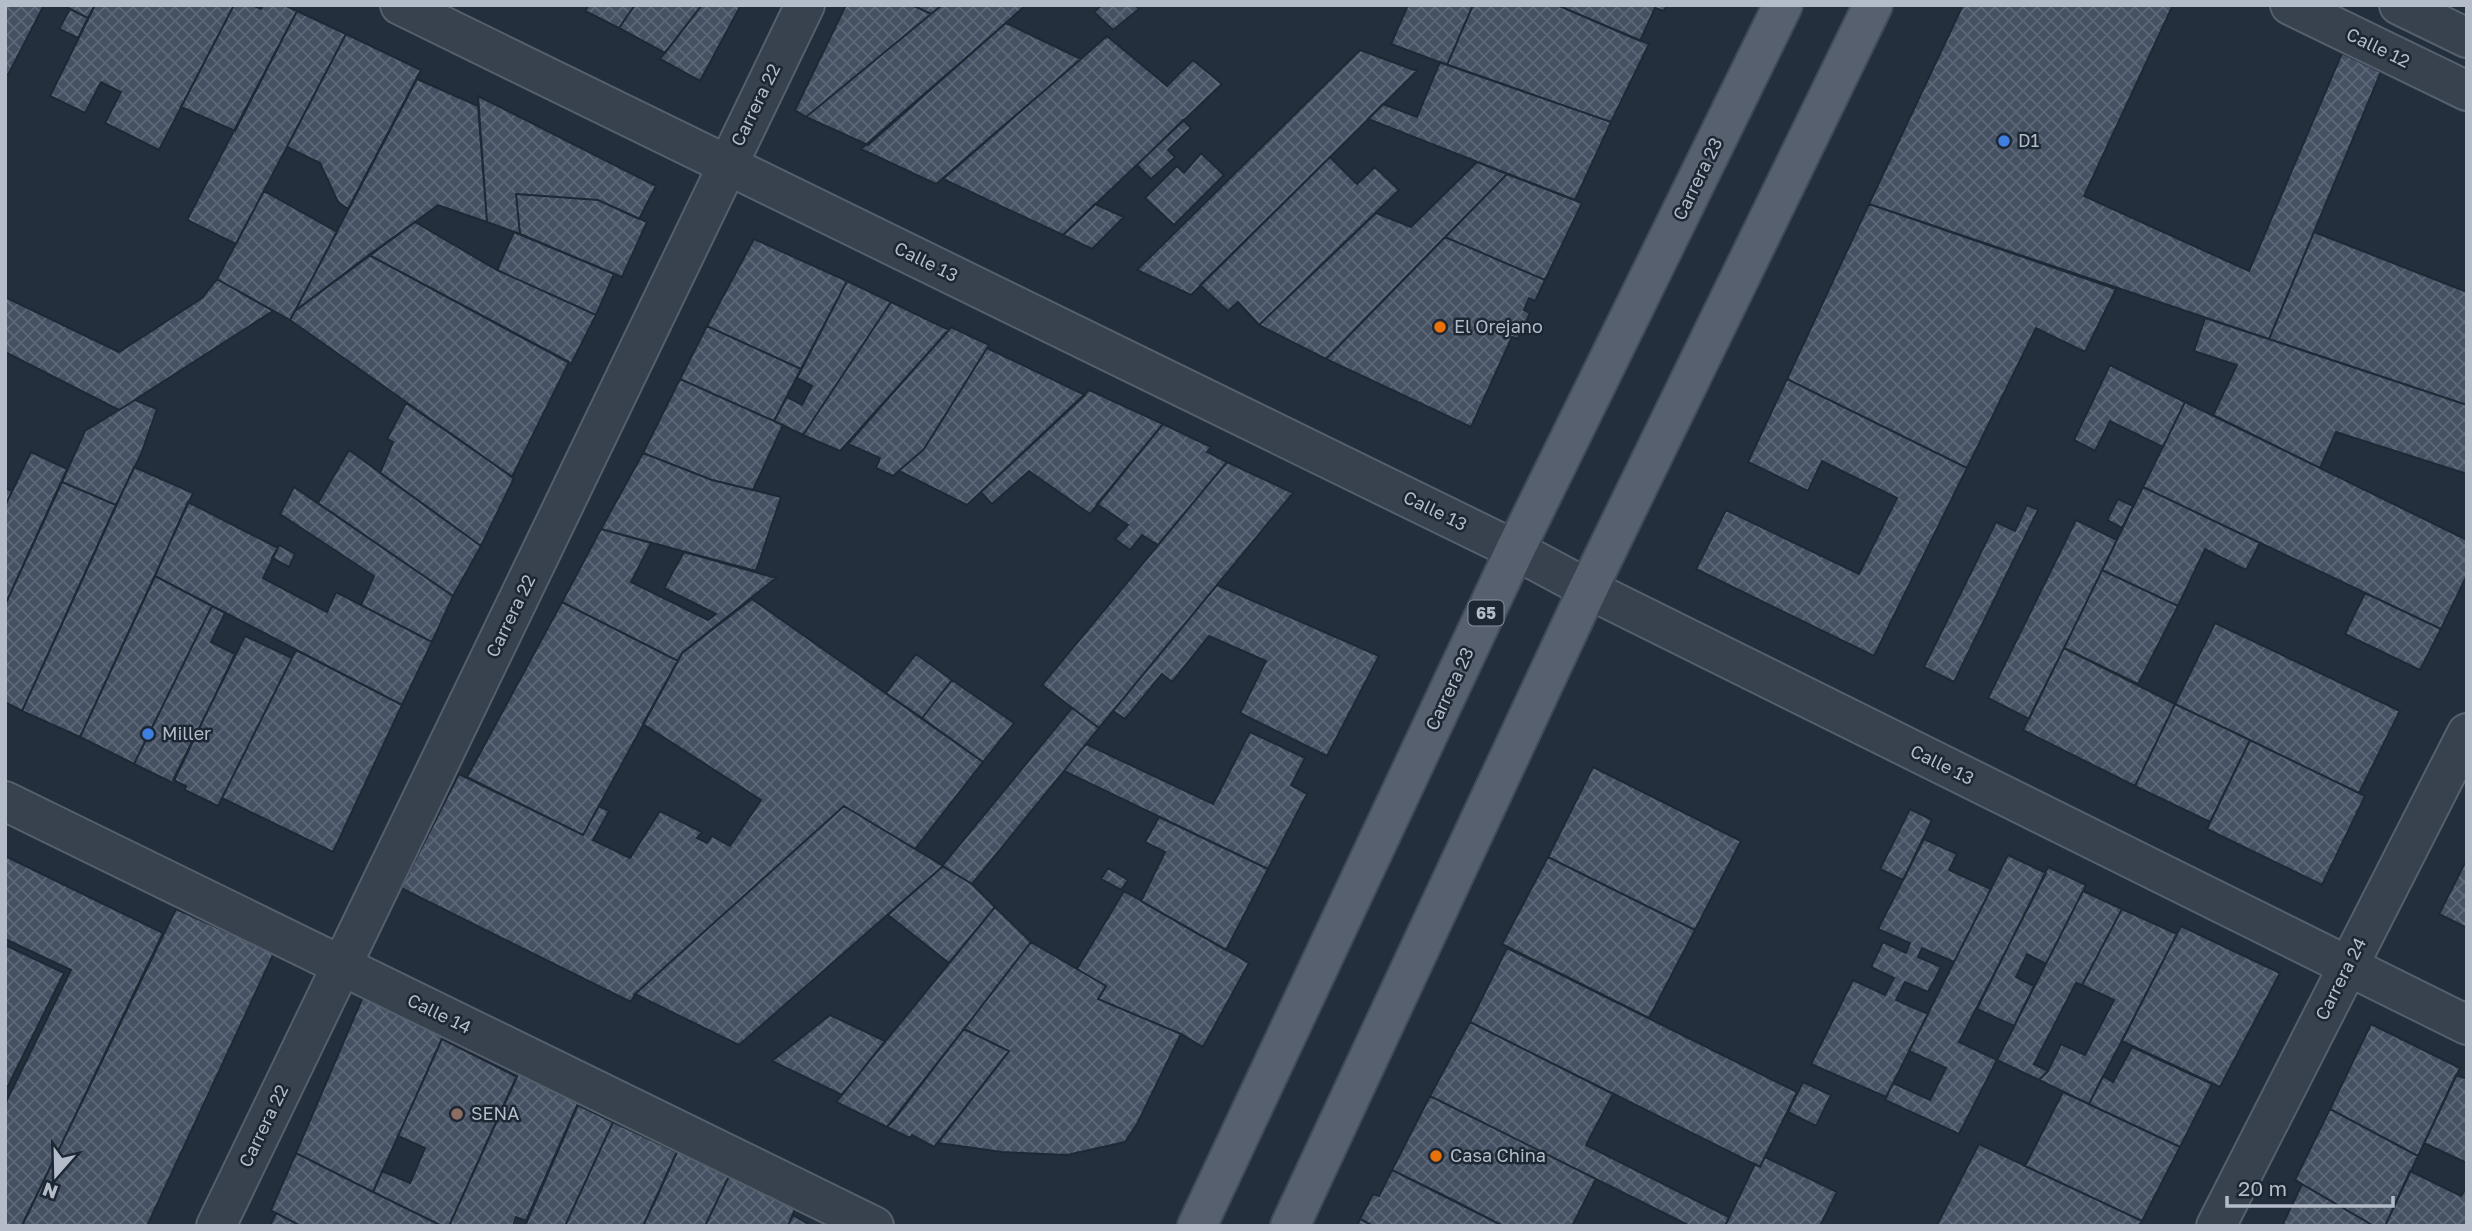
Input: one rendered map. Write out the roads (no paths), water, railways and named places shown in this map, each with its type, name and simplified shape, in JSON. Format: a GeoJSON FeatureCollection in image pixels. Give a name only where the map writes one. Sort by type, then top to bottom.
{"type":"FeatureCollection","features":[{"type":"Feature","properties":{"kind":"main road","name":"Carrera 23"},"geometry":{"type":"LineString","coordinates":[[1197,1226],[1515,550],[1783,5]]}},
{"type":"Feature","properties":{"kind":"main road"},"geometry":{"type":"LineString","coordinates":[[1290,1226],[1588,589],[1873,5]]}},
{"type":"Feature","properties":{"kind":"street","name":"Calle 13"},"geometry":{"type":"LineString","coordinates":[[400,5],[1515,550],[1588,589],[2467,1025]]}},
{"type":"Feature","properties":{"kind":"street","name":"Carrera 22"},"geometry":{"type":"LineString","coordinates":[[216,1226],[804,5]]}},
{"type":"Feature","properties":{"kind":"street","name":"Calle 12"},"geometry":{"type":"LineString","coordinates":[[2290,5],[2467,91]]}},
{"type":"Feature","properties":{"kind":"street"},"geometry":{"type":"LineString","coordinates":[[2399,5],[2467,38]]}},
{"type":"Feature","properties":{"kind":"street","name":"Carrera 24"},"geometry":{"type":"LineString","coordinates":[[2216,1226],[2467,733]]}},
{"type":"Feature","properties":{"kind":"street","name":"Calle 14"},"geometry":{"type":"LineString","coordinates":[[5,801],[874,1226]]}},
{"type":"Feature","properties":{"kind":"place","name":"D1"},"geometry":{"type":"Point","coordinates":[2004,141]}},
{"type":"Feature","properties":{"kind":"place","name":"El Orejano"},"geometry":{"type":"Point","coordinates":[1440,327]}},
{"type":"Feature","properties":{"kind":"place","name":"Miller"},"geometry":{"type":"Point","coordinates":[148,734]}},
{"type":"Feature","properties":{"kind":"place","name":"SENA"},"geometry":{"type":"Point","coordinates":[457,1114]}},
{"type":"Feature","properties":{"kind":"place","name":"Casa China"},"geometry":{"type":"Point","coordinates":[1436,1156]}}]}
